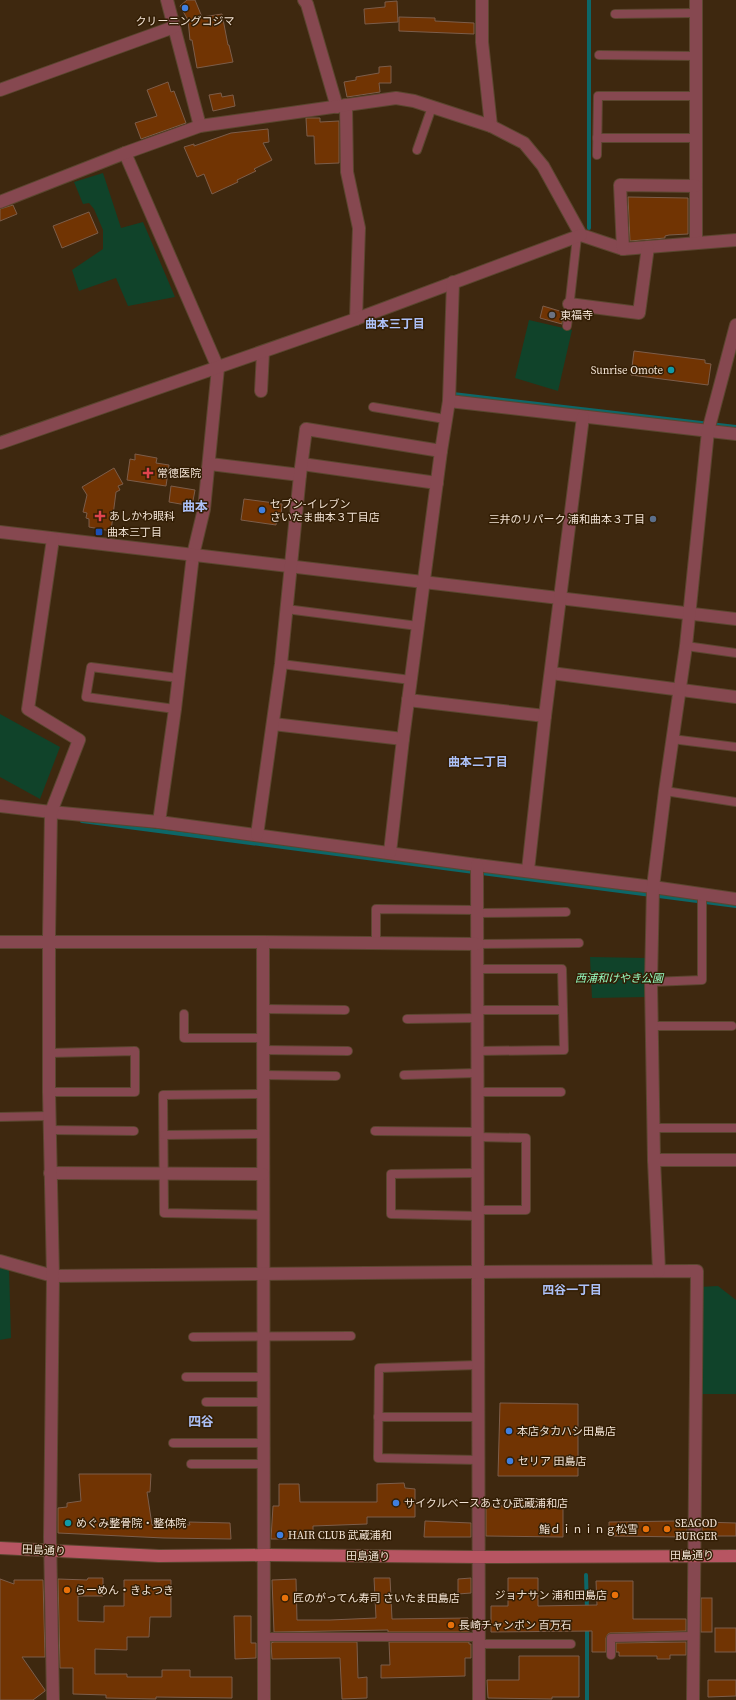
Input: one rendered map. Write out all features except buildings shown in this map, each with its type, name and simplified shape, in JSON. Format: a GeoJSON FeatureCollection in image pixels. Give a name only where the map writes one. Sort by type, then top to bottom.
{"type":"FeatureCollection","features":[{"type":"Feature","properties":{"kind":"street"},"geometry":{"type":"LineString","coordinates":[[167,0],[200,126]]}},
{"type":"Feature","properties":{"kind":"street"},"geometry":{"type":"LineString","coordinates":[[304,0],[307,4],[342,106],[348,172],[359,228],[356,319]]}},
{"type":"Feature","properties":{"kind":"street"},"geometry":{"type":"LineString","coordinates":[[482,0],[482,42],[491,126]]}},
{"type":"Feature","properties":{"kind":"street"},"geometry":{"type":"LineString","coordinates":[[696,0],[696,243]]}},
{"type":"Feature","properties":{"kind":"street"},"geometry":{"type":"LineString","coordinates":[[0,90],[174,27]]}},
{"type":"Feature","properties":{"kind":"street"},"geometry":{"type":"LineString","coordinates":[[0,202],[125,153],[200,126],[396,98],[414,101],[491,126],[524,143],[544,166],[579,236]]}},
{"type":"Feature","properties":{"kind":"street"},"geometry":{"type":"LineString","coordinates":[[125,153],[218,368],[210,464],[204,508],[193,555],[175,709],[159,822]]}},
{"type":"Feature","properties":{"kind":"street"},"geometry":{"type":"LineString","coordinates":[[623,249],[620,185],[696,186]]}},
{"type":"Feature","properties":{"kind":"street"},"geometry":{"type":"LineString","coordinates":[[0,443],[356,319],[579,236],[623,249],[736,240]]}},
{"type":"Feature","properties":{"kind":"street"},"geometry":{"type":"LineString","coordinates":[[569,304],[639,313],[648,247]]}},
{"type":"Feature","properties":{"kind":"street"},"geometry":{"type":"LineString","coordinates":[[390,852],[408,700],[425,582],[445,419],[449,401],[453,282]]}},
{"type":"Feature","properties":{"kind":"street"},"geometry":{"type":"LineString","coordinates":[[659,1271],[654,1160],[652,1026],[653,887],[672,739],[686,646],[708,431],[736,325]]}},
{"type":"Feature","properties":{"kind":"street"},"geometry":{"type":"LineString","coordinates":[[261,391],[263,352]]}},
{"type":"Feature","properties":{"kind":"street"},"geometry":{"type":"LineString","coordinates":[[449,401],[736,434]]}},
{"type":"Feature","properties":{"kind":"street"},"geometry":{"type":"LineString","coordinates":[[528,870],[550,673],[583,417]]}},
{"type":"Feature","properties":{"kind":"street"},"geometry":{"type":"LineString","coordinates":[[257,835],[281,664],[306,429],[441,451]]}},
{"type":"Feature","properties":{"kind":"street"},"geometry":{"type":"LineString","coordinates":[[210,464],[301,470],[437,483]]}},
{"type":"Feature","properties":{"kind":"street"},"geometry":{"type":"LineString","coordinates":[[0,532],[736,619]]}},
{"type":"Feature","properties":{"kind":"street"},"geometry":{"type":"LineString","coordinates":[[52,1700],[50,1551],[53,1276],[49,1130],[51,812],[79,740],[28,709],[54,539]]}},
{"type":"Feature","properties":{"kind":"street"},"geometry":{"type":"LineString","coordinates":[[550,673],[736,697]]}},
{"type":"Feature","properties":{"kind":"street"},"geometry":{"type":"LineString","coordinates":[[408,700],[545,716]]}},
{"type":"Feature","properties":{"kind":"street"},"geometry":{"type":"LineString","coordinates":[[273,724],[403,739]]}},
{"type":"Feature","properties":{"kind":"street"},"geometry":{"type":"LineString","coordinates":[[0,806],[159,822],[390,852],[477,865],[528,870],[736,899]]}},
{"type":"Feature","properties":{"kind":"street"},"geometry":{"type":"LineString","coordinates":[[477,865],[479,1700]]}},
{"type":"Feature","properties":{"kind":"street"},"geometry":{"type":"LineString","coordinates":[[0,942],[477,944]]}},
{"type":"Feature","properties":{"kind":"street"},"geometry":{"type":"LineString","coordinates":[[263,942],[264,1700]]}},
{"type":"Feature","properties":{"kind":"street"},"geometry":{"type":"LineString","coordinates":[[654,1160],[736,1160]]}},
{"type":"Feature","properties":{"kind":"street"},"geometry":{"type":"LineString","coordinates":[[50,1173],[164,1172],[263,1174]]}},
{"type":"Feature","properties":{"kind":"street"},"geometry":{"type":"LineString","coordinates":[[0,1261],[53,1276],[697,1271],[693,1700]]}},
{"type":"Feature","properties":{"kind":"street","name":"田島通り"},"geometry":{"type":"LineString","coordinates":[[0,1548],[159,1556],[736,1556]]}},
{"type":"Feature","properties":{"kind":"lane"},"geometry":{"type":"LineString","coordinates":[[615,14],[696,13]]}},
{"type":"Feature","properties":{"kind":"lane"},"geometry":{"type":"LineString","coordinates":[[599,55],[696,56]]}},
{"type":"Feature","properties":{"kind":"lane"},"geometry":{"type":"LineString","coordinates":[[597,155],[598,96],[696,96]]}},
{"type":"Feature","properties":{"kind":"lane"},"geometry":{"type":"LineString","coordinates":[[417,150],[432,107]]}},
{"type":"Feature","properties":{"kind":"lane"},"geometry":{"type":"LineString","coordinates":[[597,138],[696,138]]}},
{"type":"Feature","properties":{"kind":"lane"},"geometry":{"type":"LineString","coordinates":[[567,326],[579,236]]}},
{"type":"Feature","properties":{"kind":"lane"},"geometry":{"type":"LineString","coordinates":[[373,407],[445,419]]}},
{"type":"Feature","properties":{"kind":"lane"},"geometry":{"type":"LineString","coordinates":[[286,609],[418,626]]}},
{"type":"Feature","properties":{"kind":"lane"},"geometry":{"type":"LineString","coordinates":[[686,646],[736,653]]}},
{"type":"Feature","properties":{"kind":"lane"},"geometry":{"type":"LineString","coordinates":[[281,664],[411,680]]}},
{"type":"Feature","properties":{"kind":"lane"},"geometry":{"type":"LineString","coordinates":[[175,709],[86,697],[91,667],[178,678]]}},
{"type":"Feature","properties":{"kind":"lane"},"geometry":{"type":"LineString","coordinates":[[672,739],[736,747]]}},
{"type":"Feature","properties":{"kind":"lane"},"geometry":{"type":"LineString","coordinates":[[665,792],[736,802]]}},
{"type":"Feature","properties":{"kind":"lane"},"geometry":{"type":"LineString","coordinates":[[652,982],[702,980],[702,895]]}},
{"type":"Feature","properties":{"kind":"lane"},"geometry":{"type":"LineString","coordinates":[[376,943],[376,909],[566,912]]}},
{"type":"Feature","properties":{"kind":"lane"},"geometry":{"type":"LineString","coordinates":[[477,944],[579,943]]}},
{"type":"Feature","properties":{"kind":"lane"},"geometry":{"type":"LineString","coordinates":[[477,969],[562,969],[564,1050],[477,1051]]}},
{"type":"Feature","properties":{"kind":"lane"},"geometry":{"type":"LineString","coordinates":[[263,1009],[345,1010]]}},
{"type":"Feature","properties":{"kind":"lane"},"geometry":{"type":"LineString","coordinates":[[407,1019],[563,1010]]}},
{"type":"Feature","properties":{"kind":"lane"},"geometry":{"type":"LineString","coordinates":[[184,1014],[184,1038],[348,1051]]}},
{"type":"Feature","properties":{"kind":"lane"},"geometry":{"type":"LineString","coordinates":[[652,1026],[732,1026]]}},
{"type":"Feature","properties":{"kind":"lane"},"geometry":{"type":"LineString","coordinates":[[49,1053],[135,1051],[135,1092],[49,1092]]}},
{"type":"Feature","properties":{"kind":"lane"},"geometry":{"type":"LineString","coordinates":[[404,1075],[477,1073]]}},
{"type":"Feature","properties":{"kind":"lane"},"geometry":{"type":"LineString","coordinates":[[263,1075],[336,1076]]}},
{"type":"Feature","properties":{"kind":"lane"},"geometry":{"type":"LineString","coordinates":[[477,1092],[561,1092]]}},
{"type":"Feature","properties":{"kind":"lane"},"geometry":{"type":"LineString","coordinates":[[263,1094],[163,1095],[164,1213],[263,1215]]}},
{"type":"Feature","properties":{"kind":"lane"},"geometry":{"type":"LineString","coordinates":[[0,1117],[49,1116]]}},
{"type":"Feature","properties":{"kind":"lane"},"geometry":{"type":"LineString","coordinates":[[654,1128],[736,1128]]}},
{"type":"Feature","properties":{"kind":"lane"},"geometry":{"type":"LineString","coordinates":[[49,1130],[134,1131]]}},
{"type":"Feature","properties":{"kind":"lane"},"geometry":{"type":"LineString","coordinates":[[375,1131],[526,1138],[526,1210],[478,1213],[391,1214],[391,1174],[478,1173]]}},
{"type":"Feature","properties":{"kind":"lane"},"geometry":{"type":"LineString","coordinates":[[164,1134],[263,1134]]}},
{"type":"Feature","properties":{"kind":"lane"},"geometry":{"type":"LineString","coordinates":[[193,1337],[351,1336]]}},
{"type":"Feature","properties":{"kind":"lane"},"geometry":{"type":"LineString","coordinates":[[478,1365],[379,1368],[378,1417],[378,1458],[478,1460]]}},
{"type":"Feature","properties":{"kind":"lane"},"geometry":{"type":"LineString","coordinates":[[186,1377],[263,1377]]}},
{"type":"Feature","properties":{"kind":"lane"},"geometry":{"type":"LineString","coordinates":[[206,1402],[263,1402]]}},
{"type":"Feature","properties":{"kind":"lane"},"geometry":{"type":"LineString","coordinates":[[378,1417],[478,1417]]}},
{"type":"Feature","properties":{"kind":"lane"},"geometry":{"type":"LineString","coordinates":[[173,1442],[264,1443]]}},
{"type":"Feature","properties":{"kind":"lane"},"geometry":{"type":"LineString","coordinates":[[191,1464],[264,1464]]}},
{"type":"Feature","properties":{"kind":"lane"},"geometry":{"type":"LineString","coordinates":[[611,1655],[610,1638],[693,1636]]}},
{"type":"Feature","properties":{"kind":"lane"},"geometry":{"type":"LineString","coordinates":[[264,1637],[479,1640],[571,1644]]}},
{"type":"Feature","properties":{"kind":"green space"},"geometry":{"type":"Polygon","coordinates":[[[103,173],[121,228],[143,222],[175,297],[128,306],[116,278],[79,291],[72,270],[103,249],[103,230],[94,209],[89,203],[83,204],[74,182],[103,173]]]}},
{"type":"Feature","properties":{"kind":"green space"},"geometry":{"type":"Polygon","coordinates":[[[529,320],[572,330],[558,391],[515,378],[529,320]]]}},
{"type":"Feature","properties":{"kind":"green space"},"geometry":{"type":"Polygon","coordinates":[[[0,714],[60,747],[40,799],[0,777],[0,714]]]}},
{"type":"Feature","properties":{"kind":"green space","name":"西浦和けやき公園"},"geometry":{"type":"Polygon","coordinates":[[[590,957],[647,958],[648,997],[592,998],[590,957]]]}},
{"type":"Feature","properties":{"kind":"green space"},"geometry":{"type":"Polygon","coordinates":[[[0,1265],[9,1268],[11,1338],[0,1340],[0,1265]]]}},
{"type":"Feature","properties":{"kind":"green space"},"geometry":{"type":"Polygon","coordinates":[[[718,1286],[736,1300],[736,1394],[700,1394],[699,1287],[718,1286]]]}},
{"type":"Feature","properties":{"kind":"waterway"},"geometry":{"type":"LineString","coordinates":[[589,0],[589,228]]}},
{"type":"Feature","properties":{"kind":"waterway"},"geometry":{"type":"LineString","coordinates":[[453,394],[736,427]]}},
{"type":"Feature","properties":{"kind":"waterway"},"geometry":{"type":"LineString","coordinates":[[82,821],[736,906]]}},
{"type":"Feature","properties":{"kind":"waterway"},"geometry":{"type":"LineString","coordinates":[[586,1575],[587,1610]]}},
{"type":"Feature","properties":{"kind":"waterway"},"geometry":{"type":"LineString","coordinates":[[587,1626],[587,1700]]}},
{"type":"Feature","properties":{"kind":"place","name":"クリーニングコジマ"},"geometry":{"type":"Point","coordinates":[185,8]}},
{"type":"Feature","properties":{"kind":"place","name":"東福寺"},"geometry":{"type":"Point","coordinates":[552,315]}},
{"type":"Feature","properties":{"kind":"place","name":"Sunrise Omote"},"geometry":{"type":"Point","coordinates":[671,370]}},
{"type":"Feature","properties":{"kind":"place","name":"常徳医院"},"geometry":{"type":"Point","coordinates":[148,473]}},
{"type":"Feature","properties":{"kind":"place","name":"セブン-イレブン さいたま曲本３丁目店"},"geometry":{"type":"Point","coordinates":[262,510]}},
{"type":"Feature","properties":{"kind":"place","name":"あしかわ眼科"},"geometry":{"type":"Point","coordinates":[100,516]}},
{"type":"Feature","properties":{"kind":"place","name":"三井のリパーク 浦和曲本３丁目"},"geometry":{"type":"Point","coordinates":[653,519]}},
{"type":"Feature","properties":{"kind":"place","name":"曲本三丁目"},"geometry":{"type":"Point","coordinates":[99,532]}},
{"type":"Feature","properties":{"kind":"place","name":"本店タカハシ田島店"},"geometry":{"type":"Point","coordinates":[509,1431]}},
{"type":"Feature","properties":{"kind":"place","name":"セリア 田島店"},"geometry":{"type":"Point","coordinates":[510,1461]}},
{"type":"Feature","properties":{"kind":"place","name":"サイクルベースあさひ武蔵浦和店"},"geometry":{"type":"Point","coordinates":[396,1503]}},
{"type":"Feature","properties":{"kind":"place","name":"めぐみ整骨院・整体院"},"geometry":{"type":"Point","coordinates":[68,1523]}},
{"type":"Feature","properties":{"kind":"place","name":"鮨ｄｉｎｉｎｇ松雪"},"geometry":{"type":"Point","coordinates":[646,1529]}},
{"type":"Feature","properties":{"kind":"place","name":"SEAGOD BURGER"},"geometry":{"type":"Point","coordinates":[667,1529]}},
{"type":"Feature","properties":{"kind":"place","name":"HAIR CLUB 武蔵浦和"},"geometry":{"type":"Point","coordinates":[280,1535]}},
{"type":"Feature","properties":{"kind":"place","name":"らーめん・きよつき"},"geometry":{"type":"Point","coordinates":[67,1590]}},
{"type":"Feature","properties":{"kind":"place","name":"ジョナサン 浦和田島店"},"geometry":{"type":"Point","coordinates":[615,1595]}},
{"type":"Feature","properties":{"kind":"place","name":"匠のがってん寿司 さいたま田島店"},"geometry":{"type":"Point","coordinates":[285,1598]}},
{"type":"Feature","properties":{"kind":"place","name":"長崎チャンポン 百万石"},"geometry":{"type":"Point","coordinates":[451,1625]}},
{"type":"Feature","properties":{"kind":"district","name":"曲本三丁目"},"geometry":{"type":"Point","coordinates":[395,324]}},
{"type":"Feature","properties":{"kind":"district","name":"曲本"},"geometry":{"type":"Point","coordinates":[195,506]}},
{"type":"Feature","properties":{"kind":"district","name":"曲本二丁目"},"geometry":{"type":"Point","coordinates":[478,762]}},
{"type":"Feature","properties":{"kind":"district","name":"四谷一丁目"},"geometry":{"type":"Point","coordinates":[572,1290]}},
{"type":"Feature","properties":{"kind":"district","name":"四谷"},"geometry":{"type":"Point","coordinates":[201,1421]}}]}
